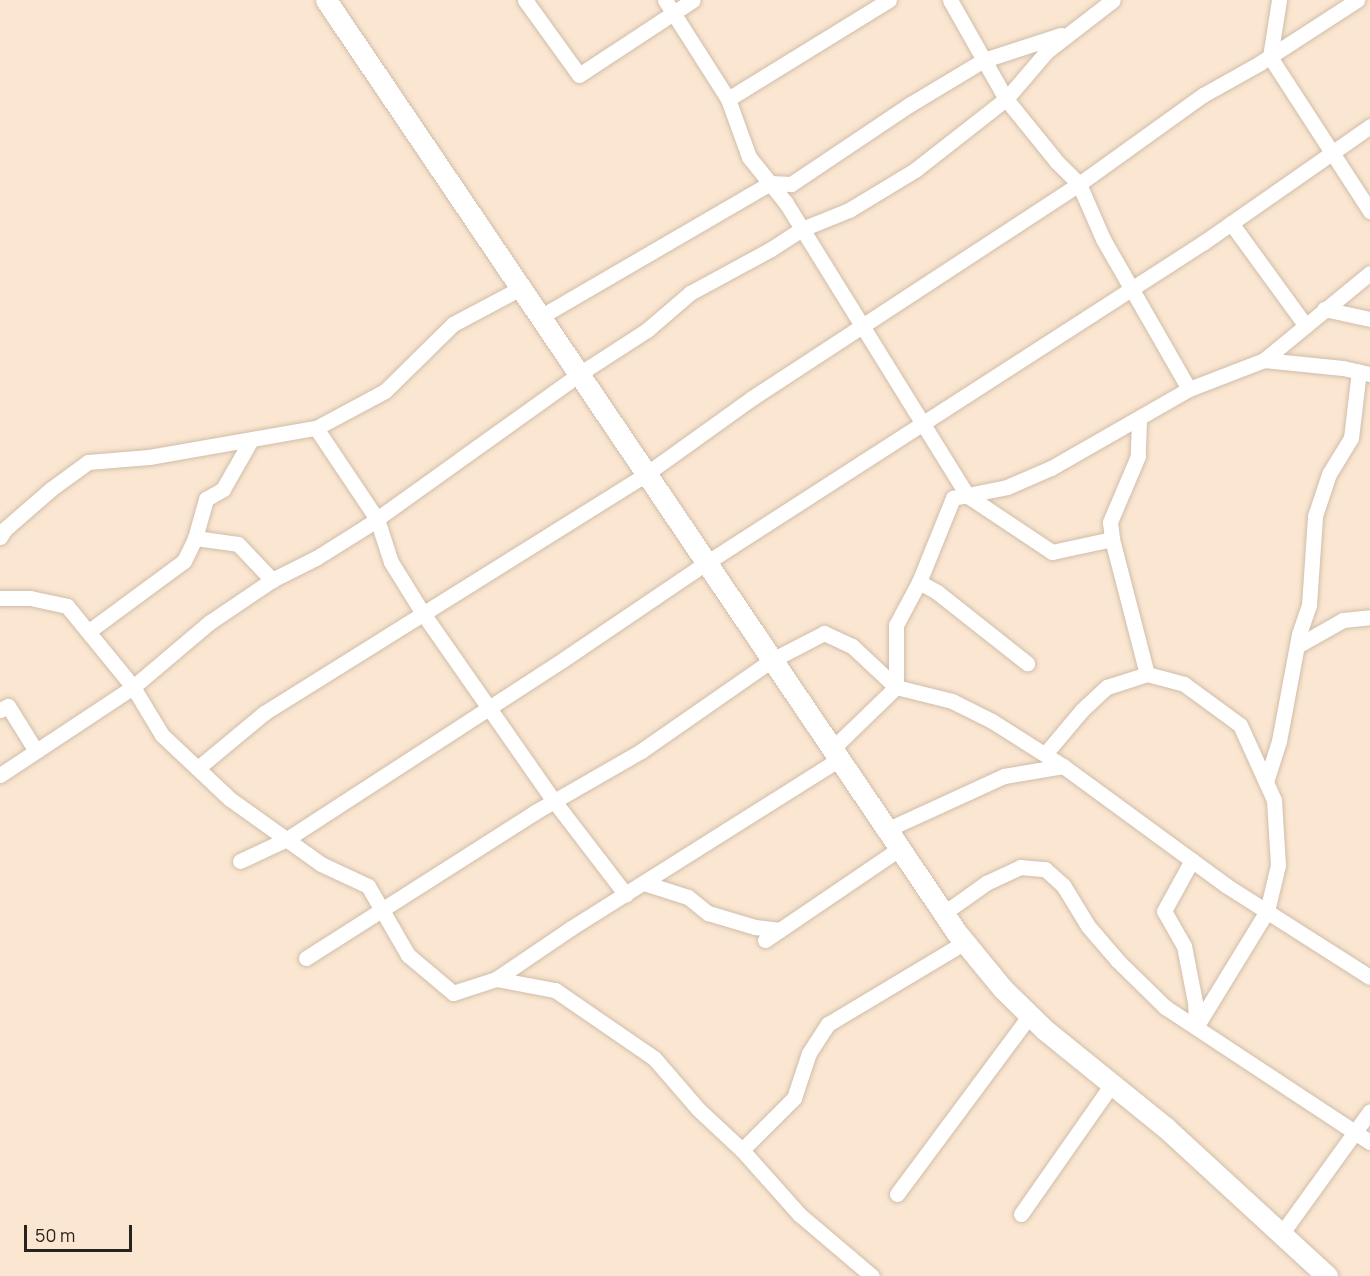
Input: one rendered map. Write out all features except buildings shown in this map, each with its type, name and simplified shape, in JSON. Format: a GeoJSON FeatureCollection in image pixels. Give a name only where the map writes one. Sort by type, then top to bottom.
{"type":"FeatureCollection","features":[{"type":"Feature","properties":{"kind":"main road"},"geometry":{"type":"LineString","coordinates":[[326,0],[886,830],[965,942],[1003,989],[1030,1015],[1166,1128],[1327,1276]]}},
{"type":"Feature","properties":{"kind":"street"},"geometry":{"type":"LineString","coordinates":[[525,0],[579,75],[669,7],[693,0]]}},
{"type":"Feature","properties":{"kind":"street"},"geometry":{"type":"LineString","coordinates":[[728,99],[889,0]]}},
{"type":"Feature","properties":{"kind":"street"},"geometry":{"type":"LineString","coordinates":[[950,0],[1006,99],[1057,162],[1079,184],[1103,239],[1189,389]]}},
{"type":"Feature","properties":{"kind":"street"},"geometry":{"type":"LineString","coordinates":[[0,775],[133,687],[210,622],[272,580],[316,558],[377,519],[579,374],[648,330],[690,293],[771,249],[802,229],[849,210],[915,171],[1006,99],[1047,51],[1113,0]]}},
{"type":"Feature","properties":{"kind":"street"},"geometry":{"type":"LineString","coordinates":[[1279,0],[1270,57],[1370,211]]}},
{"type":"Feature","properties":{"kind":"street"},"geometry":{"type":"LineString","coordinates":[[199,767],[264,713],[422,612],[646,474],[752,398],[1079,184],[1203,95],[1270,57],[1357,0]]}},
{"type":"Feature","properties":{"kind":"street"},"geometry":{"type":"LineString","coordinates":[[669,7],[728,99],[748,157],[770,183],[802,229],[969,496],[1052,552],[1112,539]]}},
{"type":"Feature","properties":{"kind":"street"},"geometry":{"type":"LineString","coordinates":[[540,317],[770,183],[791,184],[909,105],[984,60],[1074,30]]}},
{"type":"Feature","properties":{"kind":"street"},"geometry":{"type":"LineString","coordinates":[[240,861],[286,839],[706,562],[1231,223],[1331,151],[1370,126]]}},
{"type":"Feature","properties":{"kind":"street"},"geometry":{"type":"LineString","coordinates":[[1231,223],[1305,325]]}},
{"type":"Feature","properties":{"kind":"street"},"geometry":{"type":"LineString","coordinates":[[0,598],[30,598],[67,606],[133,687],[162,735],[199,767],[230,799],[321,864],[368,886],[408,955],[453,993],[496,979],[571,928],[626,895],[835,754],[896,687],[896,624],[919,582],[953,498],[1007,487],[1051,468],[1091,443],[1138,420],[1189,389],[1264,360],[1370,273]]}},
{"type":"Feature","properties":{"kind":"street"},"geometry":{"type":"LineString","coordinates":[[0,537],[51,489],[88,462],[150,457],[316,428],[385,391],[453,324],[521,288]]}},
{"type":"Feature","properties":{"kind":"street"},"geometry":{"type":"LineString","coordinates":[[1324,309],[1370,319]]}},
{"type":"Feature","properties":{"kind":"street"},"geometry":{"type":"LineString","coordinates":[[1264,360],[1364,372],[1351,438],[1329,474],[1315,516],[1310,605],[1297,646],[1279,741],[1266,782]]}},
{"type":"Feature","properties":{"kind":"street"},"geometry":{"type":"LineString","coordinates":[[1138,420],[1138,456],[1110,522],[1112,539],[1146,674]]}},
{"type":"Feature","properties":{"kind":"street"},"geometry":{"type":"LineString","coordinates":[[316,428],[377,519],[392,562],[422,612],[554,801],[626,895]]}},
{"type":"Feature","properties":{"kind":"street"},"geometry":{"type":"LineString","coordinates":[[89,631],[184,561],[195,538],[206,499],[223,489],[251,440]]}},
{"type":"Feature","properties":{"kind":"street"},"geometry":{"type":"LineString","coordinates":[[195,538],[238,544],[272,580]]}},
{"type":"Feature","properties":{"kind":"street"},"geometry":{"type":"LineString","coordinates":[[919,582],[937,592],[1027,663]]}},
{"type":"Feature","properties":{"kind":"street"},"geometry":{"type":"LineString","coordinates":[[1297,646],[1343,620],[1370,617]]}},
{"type":"Feature","properties":{"kind":"street"},"geometry":{"type":"LineString","coordinates":[[306,958],[554,801],[641,751],[772,660],[824,633],[852,645],[896,687],[952,701],[992,721],[1045,754],[1192,860],[1370,977]]}},
{"type":"Feature","properties":{"kind":"street"},"geometry":{"type":"LineString","coordinates":[[1045,754],[1082,710],[1107,687],[1146,674],[1184,684],[1240,724],[1274,800],[1278,865],[1267,911],[1196,1027]]}},
{"type":"Feature","properties":{"kind":"street"},"geometry":{"type":"LineString","coordinates":[[0,710],[8,706],[36,751]]}},
{"type":"Feature","properties":{"kind":"street"},"geometry":{"type":"LineString","coordinates":[[886,830],[952,802],[1004,776],[1063,766]]}},
{"type":"Feature","properties":{"kind":"street"},"geometry":{"type":"LineString","coordinates":[[765,940],[899,849]]}},
{"type":"Feature","properties":{"kind":"street"},"geometry":{"type":"LineString","coordinates":[[1192,860],[1164,911],[1184,946],[1195,1002],[1196,1027]]}},
{"type":"Feature","properties":{"kind":"street"},"geometry":{"type":"LineString","coordinates":[[944,913],[986,883],[1020,867],[1045,869],[1063,885],[1088,926],[1118,961],[1165,1007],[1370,1142]]}},
{"type":"Feature","properties":{"kind":"street"},"geometry":{"type":"LineString","coordinates":[[644,883],[688,897],[708,913],[754,927],[780,930]]}},
{"type":"Feature","properties":{"kind":"street"},"geometry":{"type":"LineString","coordinates":[[742,1150],[794,1098],[809,1053],[828,1024],[965,942]]}},
{"type":"Feature","properties":{"kind":"street"},"geometry":{"type":"LineString","coordinates":[[496,979],[555,990],[654,1058],[698,1109],[742,1150],[800,1215],[872,1276]]}},
{"type":"Feature","properties":{"kind":"street"},"geometry":{"type":"LineString","coordinates":[[897,1194],[1030,1015]]}},
{"type":"Feature","properties":{"kind":"street"},"geometry":{"type":"LineString","coordinates":[[1021,1214],[1112,1084]]}},
{"type":"Feature","properties":{"kind":"street"},"geometry":{"type":"LineString","coordinates":[[1282,1233],[1370,1111]]}}]}
